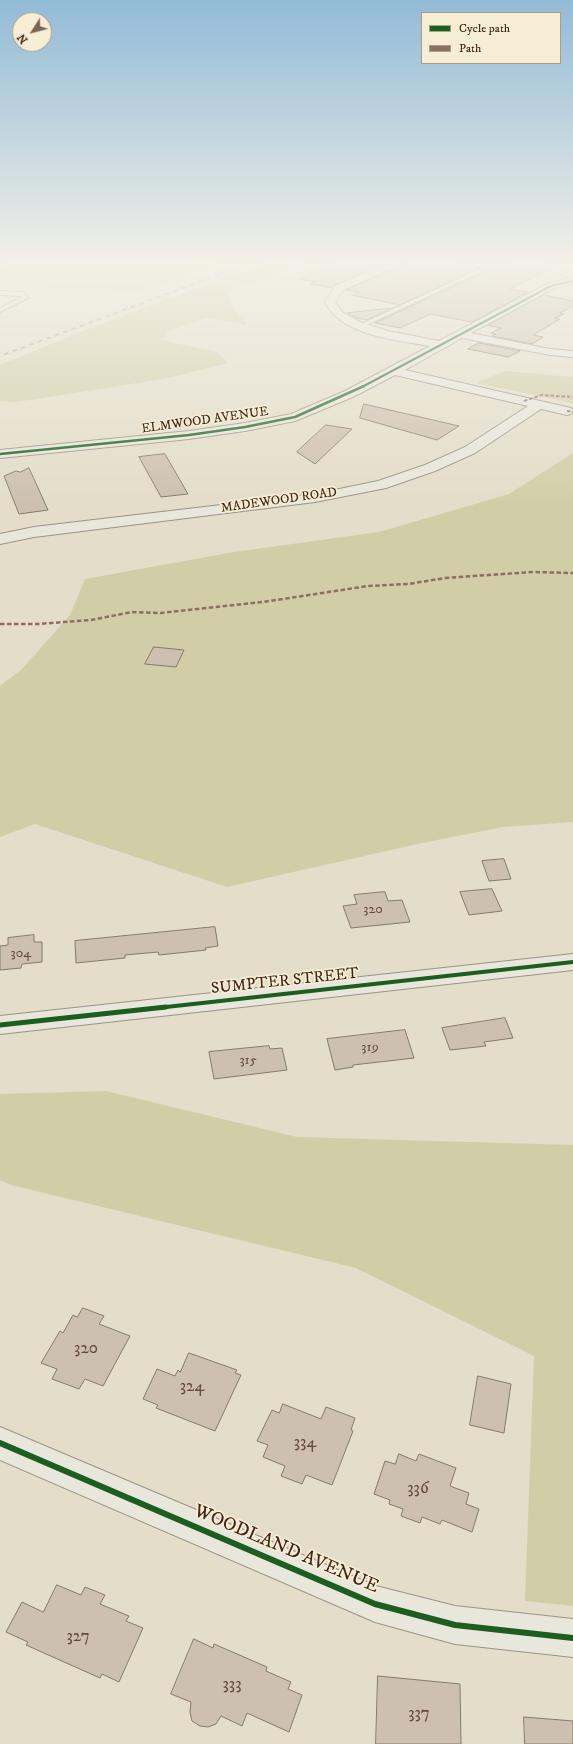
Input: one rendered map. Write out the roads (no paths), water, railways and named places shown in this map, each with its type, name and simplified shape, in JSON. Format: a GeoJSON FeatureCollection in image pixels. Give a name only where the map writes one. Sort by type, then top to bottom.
{"type":"FeatureCollection","features":[{"type":"Feature","properties":{"kind":"street"},"geometry":{"type":"LineString","coordinates":[[423,341],[440,345]]}},
{"type":"Feature","properties":{"kind":"street","name":"ELMWOOD AVENUE"},"geometry":{"type":"LineString","coordinates":[[0,454],[245,428],[295,416],[349,394],[447,341]]}},
{"type":"Feature","properties":{"kind":"street"},"geometry":{"type":"LineString","coordinates":[[498,341],[550,352],[573,354]]}},
{"type":"Feature","properties":{"kind":"street"},"geometry":{"type":"LineString","coordinates":[[394,371],[567,411]]}},
{"type":"Feature","properties":{"kind":"street","name":"MADEWOOD ROAD"},"geometry":{"type":"LineString","coordinates":[[0,539],[34,532],[315,498],[380,485],[430,468],[470,450],[538,405]]}},
{"type":"Feature","properties":{"kind":"street","name":"SUMPTER STREET"},"geometry":{"type":"LineString","coordinates":[[0,1024],[573,962]]}},
{"type":"Feature","properties":{"kind":"street","name":"WOODLAND AVENUE"},"geometry":{"type":"LineString","coordinates":[[0,1443],[376,1604],[455,1625],[573,1638]]}},
{"type":"Feature","properties":{"kind":"railway"},"geometry":{"type":"LineString","coordinates":[[0,356],[39,341]]}}]}
